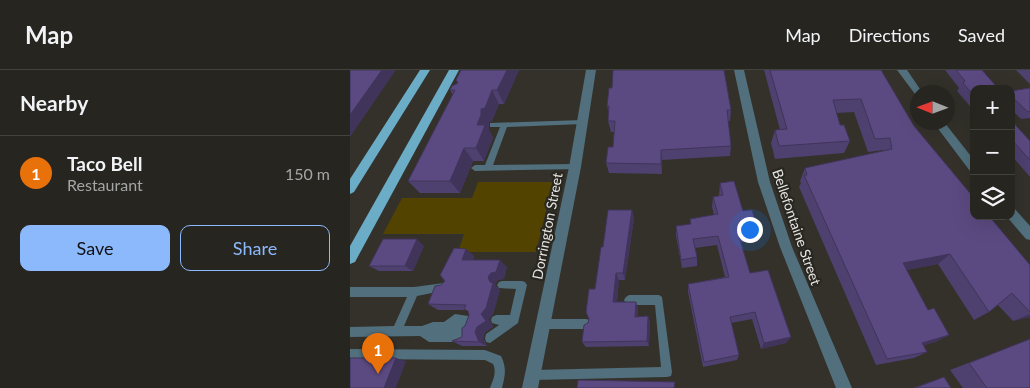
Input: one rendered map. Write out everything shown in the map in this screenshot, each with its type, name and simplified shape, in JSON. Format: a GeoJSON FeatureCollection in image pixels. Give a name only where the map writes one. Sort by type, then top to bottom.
{"type":"FeatureCollection","features":[{"type":"Feature","properties":{"kind":"main road"},"geometry":{"type":"LineString","coordinates":[[350,189],[425,70]]}},
{"type":"Feature","properties":{"kind":"main road"},"geometry":{"type":"LineString","coordinates":[[350,257],[446,96],[456,73]]}},
{"type":"Feature","properties":{"kind":"street","name":"Dorrington Street"},"geometry":{"type":"LineString","coordinates":[[530,388],[575,167],[591,70]]}},
{"type":"Feature","properties":{"kind":"street","name":"Bellefontaine Street"},"geometry":{"type":"LineString","coordinates":[[739,70],[764,182],[807,301],[844,388]]}},
{"type":"Feature","properties":{"kind":"street"},"geometry":{"type":"LineString","coordinates":[[902,70],[913,85]]}},
{"type":"Feature","properties":{"kind":"street"},"geometry":{"type":"LineString","coordinates":[[944,130],[970,163]]}},
{"type":"Feature","properties":{"kind":"street"},"geometry":{"type":"LineString","coordinates":[[1015,218],[1030,235]]}},
{"type":"Feature","properties":{"kind":"lane"},"geometry":{"type":"LineString","coordinates":[[493,125],[583,122]]}},
{"type":"Feature","properties":{"kind":"lane"},"geometry":{"type":"LineString","coordinates":[[488,168],[504,125]]}},
{"type":"Feature","properties":{"kind":"lane"},"geometry":{"type":"LineString","coordinates":[[475,168],[575,167]]}},
{"type":"Feature","properties":{"kind":"lane"},"geometry":{"type":"LineString","coordinates":[[494,329],[514,320],[522,285],[502,285]]}},
{"type":"Feature","properties":{"kind":"lane"},"geometry":{"type":"LineString","coordinates":[[350,292],[414,292],[447,287]]}},
{"type":"Feature","properties":{"kind":"lane"},"geometry":{"type":"LineString","coordinates":[[397,332],[414,292]]}},
{"type":"Feature","properties":{"kind":"lane"},"geometry":{"type":"LineString","coordinates":[[533,375],[667,372],[659,300],[629,300]]}},
{"type":"Feature","properties":{"kind":"lane"},"geometry":{"type":"LineString","coordinates":[[543,324],[586,324]]}},
{"type":"Feature","properties":{"kind":"lane"},"geometry":{"type":"LineString","coordinates":[[350,332],[422,331],[433,327],[468,328]]}},
{"type":"Feature","properties":{"kind":"lane"},"geometry":{"type":"LineString","coordinates":[[422,331],[429,337],[468,328]]}},
{"type":"Feature","properties":{"kind":"lane"},"geometry":{"type":"LineString","coordinates":[[350,354],[475,353],[485,355],[497,360],[500,366],[496,388]]}},
{"type":"Feature","properties":{"kind":"shaded area"},"geometry":{"type":"Polygon","coordinates":[[[478,182],[553,182],[536,252],[458,252],[464,234],[383,234],[402,198],[472,198],[478,182]]]}},
{"type":"Feature","properties":{"kind":"building"},"geometry":{"type":"Polygon","coordinates":[[[350,70],[382,70],[350,115],[350,70]]]}},
{"type":"Feature","properties":{"kind":"building"},"geometry":{"type":"Polygon","coordinates":[[[461,70],[507,70],[497,90],[492,90],[485,108],[481,109],[477,125],[485,125],[476,148],[464,148],[450,181],[408,181],[455,90],[450,90],[452,86],[458,83],[456,80],[461,70]]]}},
{"type":"Feature","properties":{"kind":"building"},"geometry":{"type":"Polygon","coordinates":[[[613,70],[724,70],[731,110],[727,110],[731,146],[661,150],[661,164],[606,163],[608,147],[613,147],[615,121],[608,121],[609,106],[607,106],[609,88],[612,88],[613,70]]]}},
{"type":"Feature","properties":{"kind":"building"},"geometry":{"type":"Polygon","coordinates":[[[770,70],[881,70],[910,119],[910,130],[917,130],[970,193],[970,220],[992,220],[1030,265],[1030,312],[1012,293],[989,312],[950,254],[903,263],[928,310],[934,308],[949,335],[922,343],[927,352],[887,359],[804,175],[807,175],[805,168],[892,149],[890,138],[875,139],[861,99],[833,100],[840,125],[844,125],[850,141],[779,146],[775,130],[787,129],[770,70]]]}},
{"type":"Feature","properties":{"kind":"building"},"geometry":{"type":"Polygon","coordinates":[[[956,70],[982,70],[995,85],[970,85],[970,91],[963,83],[965,81],[956,70]]]}},
{"type":"Feature","properties":{"kind":"building"},"geometry":{"type":"Polygon","coordinates":[[[1030,88],[1030,111],[1028,112],[1015,100],[1015,90],[1030,88]]]}},
{"type":"Feature","properties":{"kind":"building"},"geometry":{"type":"Polygon","coordinates":[[[1015,124],[1030,141],[1030,160],[1015,143],[1015,124]]]}},
{"type":"Feature","properties":{"kind":"building"},"geometry":{"type":"Polygon","coordinates":[[[734,181],[743,211],[752,210],[758,230],[738,233],[750,273],[768,270],[791,337],[764,343],[755,312],[730,317],[739,355],[704,362],[688,284],[729,277],[718,236],[693,239],[697,257],[681,260],[676,226],[691,224],[690,219],[718,214],[713,197],[723,195],[720,183],[734,181]]]}},
{"type":"Feature","properties":{"kind":"building"},"geometry":{"type":"Polygon","coordinates":[[[608,210],[632,210],[623,273],[616,273],[613,302],[636,302],[635,317],[648,316],[647,341],[582,342],[584,325],[588,323],[589,319],[586,312],[589,289],[595,289],[608,210]]]}},
{"type":"Feature","properties":{"kind":"building"},"geometry":{"type":"Polygon","coordinates":[[[383,239],[417,239],[405,266],[369,266],[383,239]]]}},
{"type":"Feature","properties":{"kind":"building"},"geometry":{"type":"Polygon","coordinates":[[[454,248],[466,249],[462,260],[500,260],[496,272],[491,273],[488,277],[490,282],[493,283],[486,308],[481,314],[486,321],[477,327],[475,332],[479,342],[452,341],[462,337],[462,328],[465,326],[469,315],[468,311],[464,309],[466,305],[428,304],[435,286],[441,285],[445,281],[440,275],[454,248]]]}},
{"type":"Feature","properties":{"kind":"building"},"geometry":{"type":"Polygon","coordinates":[[[1030,339],[1030,388],[987,388],[969,363],[1030,339]]]}},
{"type":"Feature","properties":{"kind":"building"},"geometry":{"type":"Polygon","coordinates":[[[350,358],[396,358],[384,388],[350,388],[350,358]]]}},
{"type":"Feature","properties":{"kind":"building"},"geometry":{"type":"Polygon","coordinates":[[[944,377],[951,388],[915,388],[944,377]]]}},
{"type":"Feature","properties":{"kind":"building"},"geometry":{"type":"Polygon","coordinates":[[[578,380],[675,382],[674,388],[577,388],[578,380]]]}},
{"type":"Feature","properties":{"kind":"place","name":"Taco Bell"},"geometry":{"type":"Point","coordinates":[378,374]}}]}
